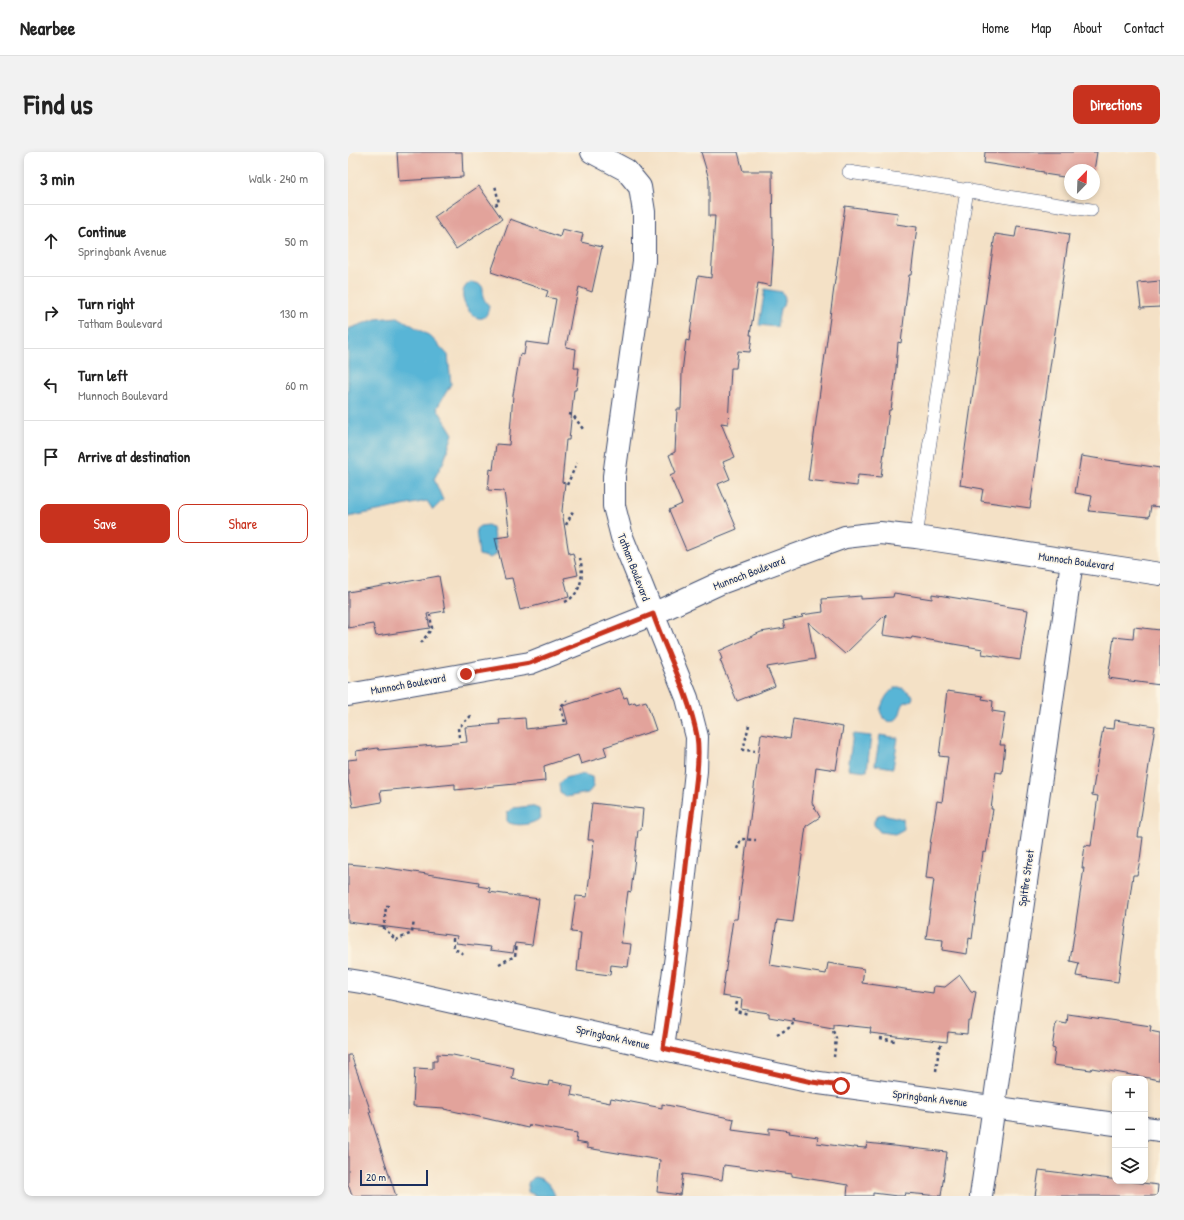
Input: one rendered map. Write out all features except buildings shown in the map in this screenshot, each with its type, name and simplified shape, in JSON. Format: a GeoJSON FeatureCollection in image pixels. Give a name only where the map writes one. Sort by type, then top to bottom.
{"type":"FeatureCollection","features":[{"type":"Feature","properties":{"kind":"street","name":"Tatham Boulevard"},"geometry":{"type":"LineString","coordinates":[[592,152],[626,170],[640,187],[644,212],[644,261],[614,476],[614,506],[622,538],[687,698],[697,737],[696,771],[689,842],[677,949],[663,1048]]}},
{"type":"Feature","properties":{"kind":"street","name":"Munnoch Boulevard"},"geometry":{"type":"LineString","coordinates":[[348,695],[530,663],[653,614],[718,584],[845,537],[880,533],[916,537],[1160,574]]}},
{"type":"Feature","properties":{"kind":"street","name":"Spitfire Street"},"geometry":{"type":"LineString","coordinates":[[981,1196],[1072,561]]}},
{"type":"Feature","properties":{"kind":"street","name":"Springbank Avenue"},"geometry":{"type":"LineString","coordinates":[[348,980],[466,1004],[812,1082],[995,1106],[1112,1124]]}},
{"type":"Feature","properties":{"kind":"street"},"geometry":{"type":"LineString","coordinates":[[1148,1128],[1160,1130]]}},
{"type":"Feature","properties":{"kind":"lane"},"geometry":{"type":"LineString","coordinates":[[849,172],[967,189],[1091,210]]}},
{"type":"Feature","properties":{"kind":"lane"},"geometry":{"type":"LineString","coordinates":[[916,537],[967,189]]}},
{"type":"Feature","properties":{"kind":"path"},"geometry":{"type":"LineString","coordinates":[[495,185],[499,203],[495,205]]}},
{"type":"Feature","properties":{"kind":"path"},"geometry":{"type":"LineString","coordinates":[[569,414],[573,415],[583,429]]}},
{"type":"Feature","properties":{"kind":"path"},"geometry":{"type":"LineString","coordinates":[[567,485],[577,463]]}},
{"type":"Feature","properties":{"kind":"path"},"geometry":{"type":"LineString","coordinates":[[566,525],[574,509]]}},
{"type":"Feature","properties":{"kind":"path"},"geometry":{"type":"LineString","coordinates":[[565,602],[572,599],[581,584],[583,570],[580,558]]}},
{"type":"Feature","properties":{"kind":"path"},"geometry":{"type":"LineString","coordinates":[[421,644],[432,628],[430,615]]}},
{"type":"Feature","properties":{"kind":"path"},"geometry":{"type":"LineString","coordinates":[[564,722],[560,707],[569,699]]}},
{"type":"Feature","properties":{"kind":"path"},"geometry":{"type":"LineString","coordinates":[[459,737],[458,728],[473,714]]}},
{"type":"Feature","properties":{"kind":"path"},"geometry":{"type":"LineString","coordinates":[[749,725],[744,750],[755,751]]}},
{"type":"Feature","properties":{"kind":"path"},"geometry":{"type":"LineString","coordinates":[[737,849],[741,840],[756,840]]}},
{"type":"Feature","properties":{"kind":"path"},"geometry":{"type":"LineString","coordinates":[[389,906],[386,906],[384,928],[396,940],[412,933],[414,921]]}},
{"type":"Feature","properties":{"kind":"path"},"geometry":{"type":"LineString","coordinates":[[453,938],[452,944],[455,949],[465,955]]}},
{"type":"Feature","properties":{"kind":"path"},"geometry":{"type":"LineString","coordinates":[[499,964],[515,956],[517,944]]}},
{"type":"Feature","properties":{"kind":"path"},"geometry":{"type":"LineString","coordinates":[[737,1002],[735,1011],[749,1014]]}},
{"type":"Feature","properties":{"kind":"path"},"geometry":{"type":"LineString","coordinates":[[777,1035],[792,1026],[794,1018]]}},
{"type":"Feature","properties":{"kind":"path"},"geometry":{"type":"LineString","coordinates":[[833,1031],[836,1038],[834,1058]]}},
{"type":"Feature","properties":{"kind":"path"},"geometry":{"type":"LineString","coordinates":[[880,1038],[895,1041]]}},
{"type":"Feature","properties":{"kind":"path"},"geometry":{"type":"LineString","coordinates":[[936,1071],[940,1048],[944,1043]]}},
{"type":"Feature","properties":{"kind":"water"},"geometry":{"type":"Polygon","coordinates":[[[471,282],[480,284],[483,288],[483,298],[489,306],[486,315],[481,318],[475,317],[465,304],[463,296],[464,288],[471,282]]]}},
{"type":"Feature","properties":{"kind":"water"},"geometry":{"type":"Polygon","coordinates":[[[765,289],[782,292],[785,297],[783,306],[780,309],[777,327],[759,325],[765,289]]]}},
{"type":"Feature","properties":{"kind":"water"},"geometry":{"type":"Polygon","coordinates":[[[398,317],[430,336],[448,355],[451,384],[437,408],[453,434],[444,461],[434,479],[443,500],[433,510],[427,501],[348,517],[348,329],[376,319],[398,317]]]}},
{"type":"Feature","properties":{"kind":"water"},"geometry":{"type":"Polygon","coordinates":[[[488,525],[492,527],[497,554],[490,558],[479,555],[476,529],[480,526],[488,525]]]}},
{"type":"Feature","properties":{"kind":"water"},"geometry":{"type":"Polygon","coordinates":[[[895,688],[902,688],[912,694],[913,697],[912,700],[904,703],[899,716],[890,722],[883,717],[880,710],[887,695],[895,688]]]}},
{"type":"Feature","properties":{"kind":"water"},"geometry":{"type":"Polygon","coordinates":[[[853,734],[871,736],[867,771],[848,769],[853,734]]]}},
{"type":"Feature","properties":{"kind":"water"},"geometry":{"type":"Polygon","coordinates":[[[880,735],[898,738],[893,768],[875,765],[880,735]]]}},
{"type":"Feature","properties":{"kind":"water"},"geometry":{"type":"Polygon","coordinates":[[[583,774],[592,777],[593,787],[588,793],[566,797],[560,792],[559,784],[564,778],[583,774]]]}},
{"type":"Feature","properties":{"kind":"water"},"geometry":{"type":"Polygon","coordinates":[[[531,806],[539,809],[541,818],[524,824],[511,824],[507,822],[507,813],[513,808],[531,806]]]}},
{"type":"Feature","properties":{"kind":"water"},"geometry":{"type":"Polygon","coordinates":[[[883,814],[903,819],[904,829],[895,834],[880,832],[874,825],[874,821],[878,815],[883,814]]]}},
{"type":"Feature","properties":{"kind":"water"},"geometry":{"type":"Polygon","coordinates":[[[534,1177],[542,1179],[548,1183],[555,1196],[537,1196],[528,1192],[528,1183],[534,1177]]]}},
{"type":"Feature","properties":{"kind":"route"},"geometry":{"type":"LineString","coordinates":[[466,674],[530,663],[653,614],[663,642],[687,698],[697,737],[696,771],[689,842],[668,1021],[663,1048],[812,1082],[841,1086]]}}]}
